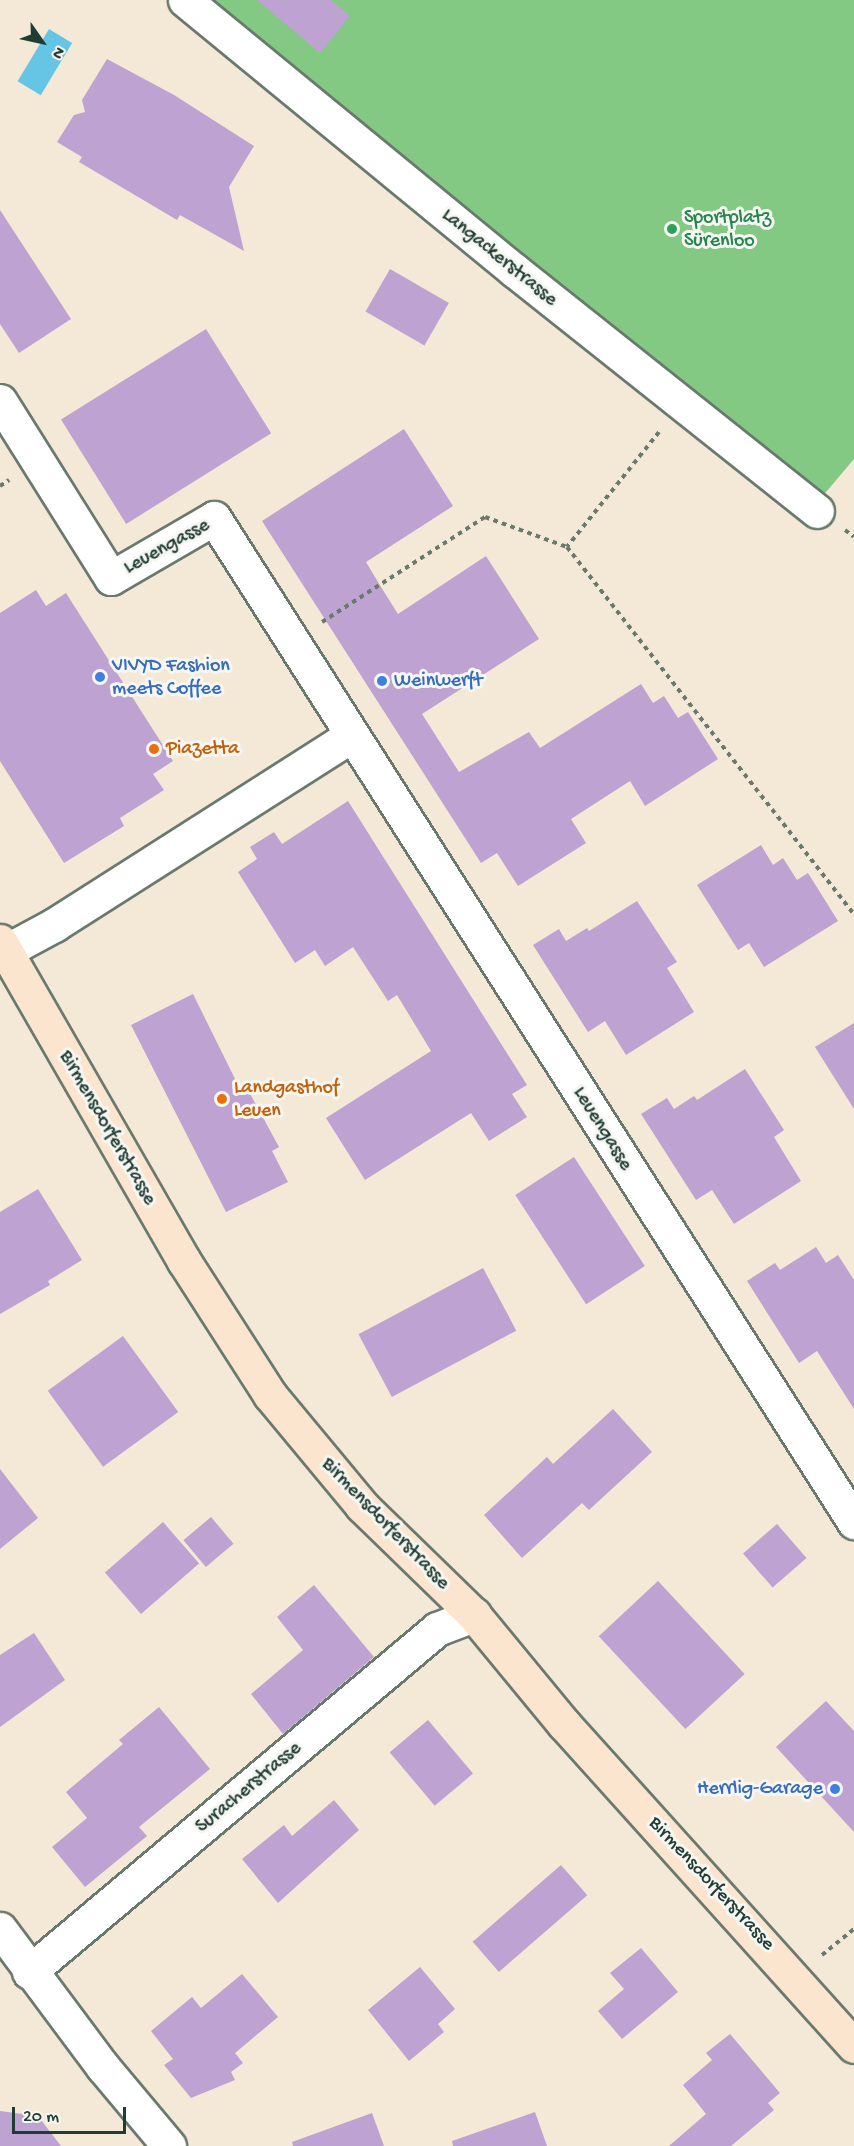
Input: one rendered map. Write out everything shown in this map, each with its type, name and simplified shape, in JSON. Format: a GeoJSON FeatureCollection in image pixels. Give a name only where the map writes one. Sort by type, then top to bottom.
{"type":"FeatureCollection","features":[{"type":"Feature","properties":{"kind":"main road","name":"Birmensdorferstrasse"},"geometry":{"type":"LineString","coordinates":[[3,946],[178,1251],[270,1395],[362,1506],[474,1615],[564,1724],[854,2046]]}},
{"type":"Feature","properties":{"kind":"street","name":"Langackerstrasse"},"geometry":{"type":"LineString","coordinates":[[185,0],[817,511]]}},
{"type":"Feature","properties":{"kind":"street","name":"Leuengasse"},"geometry":{"type":"LineString","coordinates":[[0,401],[111,578],[214,518],[854,1522]]}},
{"type":"Feature","properties":{"kind":"street"},"geometry":{"type":"LineString","coordinates":[[3,946],[60,922],[352,735]]}},
{"type":"Feature","properties":{"kind":"street","name":"Suracherstrasse"},"geometry":{"type":"LineString","coordinates":[[29,1972],[437,1629],[474,1615]]}},
{"type":"Feature","properties":{"kind":"street"},"geometry":{"type":"LineString","coordinates":[[0,1929],[29,1972],[169,2146]]}},
{"type":"Feature","properties":{"kind":"path"},"geometry":{"type":"LineString","coordinates":[[567,547],[682,404]]}},
{"type":"Feature","properties":{"kind":"path"},"geometry":{"type":"LineString","coordinates":[[321,623],[485,517],[567,547],[854,914]]}},
{"type":"Feature","properties":{"kind":"path"},"geometry":{"type":"LineString","coordinates":[[835,1945],[854,1929]]}},
{"type":"Feature","properties":{"kind":"green space","name":"Sportplatz Sürenloo"},"geometry":{"type":"Polygon","coordinates":[[[207,0],[854,0],[854,459],[821,498],[207,0]]]}},
{"type":"Feature","properties":{"kind":"water"},"geometry":{"type":"Polygon","coordinates":[[[49,29],[72,43],[41,95],[18,81],[49,29]]]}},
{"type":"Feature","properties":{"kind":"building"},"geometry":{"type":"Polygon","coordinates":[[[257,0],[331,0],[350,16],[320,53],[257,0]]]}},
{"type":"Feature","properties":{"kind":"building"},"geometry":{"type":"Polygon","coordinates":[[[107,59],[174,95],[254,146],[229,187],[244,251],[180,215],[177,220],[79,162],[82,157],[57,142],[74,115],[85,112],[82,100],[107,59]]]}},
{"type":"Feature","properties":{"kind":"building"},"geometry":{"type":"Polygon","coordinates":[[[0,210],[71,319],[19,353],[0,324],[0,210]]]}},
{"type":"Feature","properties":{"kind":"building"},"geometry":{"type":"Polygon","coordinates":[[[390,269],[449,303],[424,345],[366,311],[390,269]]]}},
{"type":"Feature","properties":{"kind":"building"},"geometry":{"type":"Polygon","coordinates":[[[206,329],[271,433],[126,524],[61,420],[206,329]]]}},
{"type":"Feature","properties":{"kind":"building"},"geometry":{"type":"Polygon","coordinates":[[[404,429],[453,506],[366,562],[398,614],[486,556],[539,639],[422,714],[459,772],[529,732],[540,748],[641,684],[653,703],[664,696],[678,718],[688,712],[718,759],[645,806],[630,781],[571,819],[586,843],[518,886],[497,853],[481,863],[262,521],[404,429]]]}},
{"type":"Feature","properties":{"kind":"building"},"geometry":{"type":"Polygon","coordinates":[[[36,590],[46,606],[66,593],[173,761],[153,774],[164,790],[120,818],[124,826],[64,863],[0,761],[0,613],[36,590]]]}},
{"type":"Feature","properties":{"kind":"building"},"geometry":{"type":"Polygon","coordinates":[[[348,801],[527,1085],[512,1094],[527,1117],[489,1141],[471,1113],[365,1180],[326,1118],[431,1051],[397,995],[388,1001],[353,947],[325,966],[315,950],[295,963],[238,872],[257,859],[250,847],[274,832],[282,844],[348,801]]]}},
{"type":"Feature","properties":{"kind":"building"},"geometry":{"type":"Polygon","coordinates":[[[761,845],[773,865],[783,858],[797,880],[808,873],[838,921],[764,967],[749,943],[738,950],[697,885],[761,845]]]}},
{"type":"Feature","properties":{"kind":"building"},"geometry":{"type":"Polygon","coordinates":[[[637,901],[677,962],[667,968],[694,1012],[626,1055],[605,1021],[588,1032],[533,945],[559,929],[566,941],[587,928],[589,931],[637,901]]]}},
{"type":"Feature","properties":{"kind":"building","name":"Landgasthof Leuen"},"geometry":{"type":"Polygon","coordinates":[[[193,994],[242,1093],[248,1090],[279,1147],[272,1151],[288,1182],[226,1212],[131,1025],[193,994]]]}},
{"type":"Feature","properties":{"kind":"building"},"geometry":{"type":"Polygon","coordinates":[[[854,1023],[854,1109],[815,1047],[854,1023]]]}},
{"type":"Feature","properties":{"kind":"building"},"geometry":{"type":"Polygon","coordinates":[[[745,1069],[784,1130],[774,1137],[801,1181],[734,1224],[712,1190],[696,1200],[641,1114],[667,1098],[674,1109],[694,1096],[697,1100],[745,1069]]]}},
{"type":"Feature","properties":{"kind":"building"},"geometry":{"type":"Polygon","coordinates":[[[574,1157],[645,1266],[586,1304],[515,1195],[574,1157]]]}},
{"type":"Feature","properties":{"kind":"building"},"geometry":{"type":"Polygon","coordinates":[[[38,1189],[82,1260],[48,1281],[50,1285],[0,1314],[0,1212],[38,1189]]]}},
{"type":"Feature","properties":{"kind":"building"},"geometry":{"type":"Polygon","coordinates":[[[816,1247],[826,1263],[838,1255],[854,1280],[854,1409],[817,1351],[799,1363],[747,1281],[775,1263],[780,1270],[816,1247]]]}},
{"type":"Feature","properties":{"kind":"building"},"geometry":{"type":"Polygon","coordinates":[[[483,1268],[516,1331],[392,1397],[359,1334],[483,1268]]]}},
{"type":"Feature","properties":{"kind":"building"},"geometry":{"type":"Polygon","coordinates":[[[123,1336],[178,1412],[103,1467],[48,1391],[123,1336]]]}},
{"type":"Feature","properties":{"kind":"building"},"geometry":{"type":"Polygon","coordinates":[[[613,1409],[652,1452],[589,1510],[582,1503],[522,1558],[484,1515],[547,1457],[553,1464],[613,1409]]]}},
{"type":"Feature","properties":{"kind":"building"},"geometry":{"type":"Polygon","coordinates":[[[0,1469],[38,1518],[0,1549],[0,1469]]]}},
{"type":"Feature","properties":{"kind":"building"},"geometry":{"type":"Polygon","coordinates":[[[211,1517],[233,1544],[206,1567],[183,1540],[211,1517]]]}},
{"type":"Feature","properties":{"kind":"building"},"geometry":{"type":"Polygon","coordinates":[[[163,1522],[199,1564],[141,1614],[105,1573],[163,1522]]]}},
{"type":"Feature","properties":{"kind":"building"},"geometry":{"type":"Polygon","coordinates":[[[777,1524],[807,1558],[773,1587],[743,1554],[777,1524]]]}},
{"type":"Feature","properties":{"kind":"building"},"geometry":{"type":"Polygon","coordinates":[[[658,1581],[745,1674],[685,1729],[599,1636],[658,1581]]]}},
{"type":"Feature","properties":{"kind":"building"},"geometry":{"type":"Polygon","coordinates":[[[314,1585],[374,1657],[283,1734],[251,1694],[303,1650],[277,1617],[314,1585]]]}},
{"type":"Feature","properties":{"kind":"building"},"geometry":{"type":"Polygon","coordinates":[[[34,1633],[65,1680],[0,1727],[0,1655],[34,1633]]]}},
{"type":"Feature","properties":{"kind":"building","name":"Herrlig-Garage"},"geometry":{"type":"Polygon","coordinates":[[[826,1701],[854,1731],[854,1832],[776,1747],[826,1701]]]}},
{"type":"Feature","properties":{"kind":"building"},"geometry":{"type":"Polygon","coordinates":[[[159,1707],[210,1769],[139,1827],[147,1836],[85,1887],[52,1847],[87,1818],[66,1792],[123,1744],[119,1740],[159,1707]]]}},
{"type":"Feature","properties":{"kind":"building"},"geometry":{"type":"Polygon","coordinates":[[[428,1720],[473,1774],[435,1806],[390,1752],[428,1720]]]}},
{"type":"Feature","properties":{"kind":"building"},"geometry":{"type":"Polygon","coordinates":[[[334,1800],[359,1830],[278,1903],[242,1859],[284,1825],[292,1836],[334,1800]]]}},
{"type":"Feature","properties":{"kind":"building"},"geometry":{"type":"Polygon","coordinates":[[[561,1865],[587,1895],[499,1972],[473,1942],[561,1865]]]}},
{"type":"Feature","properties":{"kind":"building"},"geometry":{"type":"Polygon","coordinates":[[[641,1948],[678,1992],[622,2039],[598,2011],[624,1989],[610,1973],[641,1948]]]}},
{"type":"Feature","properties":{"kind":"building"},"geometry":{"type":"Polygon","coordinates":[[[420,1967],[455,2009],[438,2024],[444,2032],[409,2061],[368,2010],[420,1967]]]}},
{"type":"Feature","properties":{"kind":"building"},"geometry":{"type":"Polygon","coordinates":[[[242,1974],[278,2017],[235,2053],[243,2063],[231,2072],[235,2080],[191,2098],[164,2065],[173,2059],[151,2031],[192,1997],[201,2008],[242,1974]]]}},
{"type":"Feature","properties":{"kind":"building"},"geometry":{"type":"Polygon","coordinates":[[[730,2034],[780,2093],[768,2103],[774,2110],[731,2146],[669,2146],[706,2114],[683,2085],[712,2060],[706,2053],[730,2034]]]}},
{"type":"Feature","properties":{"kind":"building"},"geometry":{"type":"Polygon","coordinates":[[[0,2111],[38,2116],[61,2146],[0,2146],[0,2111]]]}},
{"type":"Feature","properties":{"kind":"building"},"geometry":{"type":"Polygon","coordinates":[[[535,2112],[547,2146],[453,2146],[452,2141],[535,2112]]]}},
{"type":"Feature","properties":{"kind":"building"},"geometry":{"type":"Polygon","coordinates":[[[372,2113],[384,2146],[293,2146],[292,2142],[372,2113]]]}},
{"type":"Feature","properties":{"kind":"place","name":"Sportplatz Sürenloo"},"geometry":{"type":"Point","coordinates":[672,229]}},
{"type":"Feature","properties":{"kind":"place","name":"VIVYD Fashion meets Coffee"},"geometry":{"type":"Point","coordinates":[100,677]}},
{"type":"Feature","properties":{"kind":"place","name":"Weinwerft"},"geometry":{"type":"Point","coordinates":[382,681]}},
{"type":"Feature","properties":{"kind":"place","name":"Piazetta"},"geometry":{"type":"Point","coordinates":[154,749]}},
{"type":"Feature","properties":{"kind":"place","name":"Landgasthof Leuen"},"geometry":{"type":"Point","coordinates":[222,1099]}},
{"type":"Feature","properties":{"kind":"place","name":"Herrlig-Garage"},"geometry":{"type":"Point","coordinates":[835,1789]}}]}
